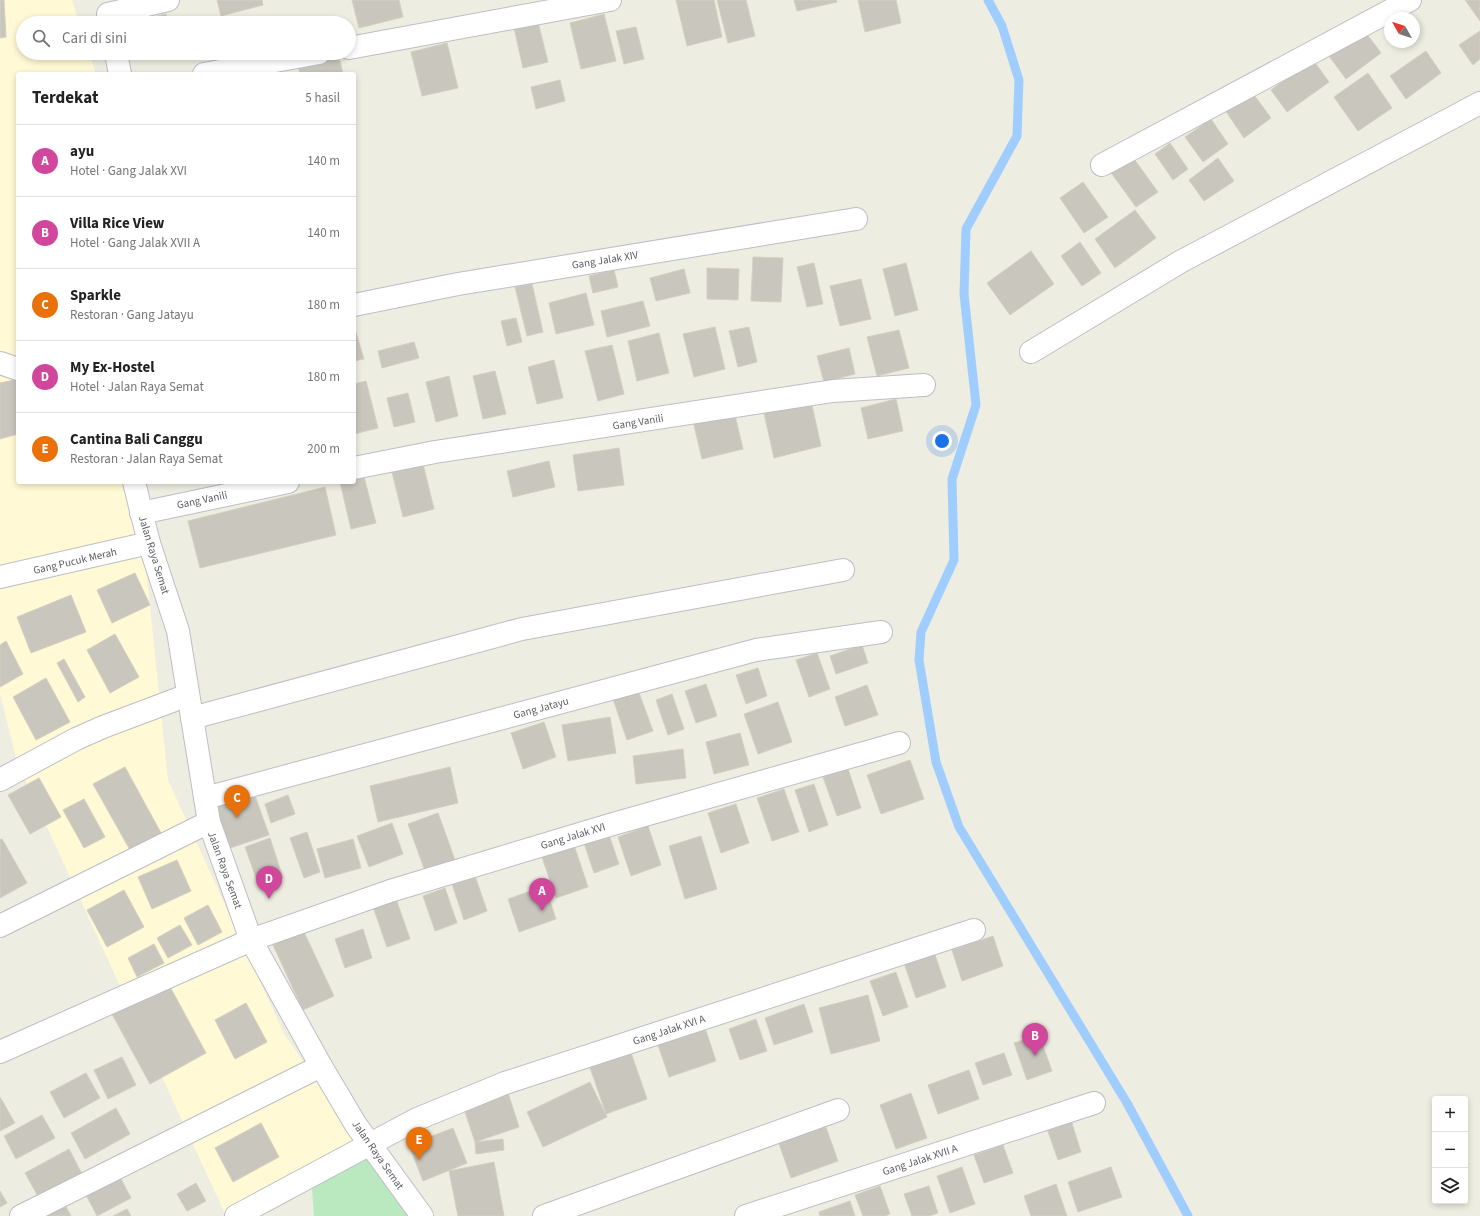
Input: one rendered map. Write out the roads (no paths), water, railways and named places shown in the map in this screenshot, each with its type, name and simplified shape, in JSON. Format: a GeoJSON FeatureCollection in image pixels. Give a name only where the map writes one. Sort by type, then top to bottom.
{"type":"FeatureCollection","features":[{"type":"Feature","properties":{"kind":"street"},"geometry":{"type":"LineString","coordinates":[[107,12],[168,0]]}},
{"type":"Feature","properties":{"kind":"street"},"geometry":{"type":"LineString","coordinates":[[356,47],[610,0]]}},
{"type":"Feature","properties":{"kind":"street"},"geometry":{"type":"LineString","coordinates":[[1102,165],[1410,0]]}},
{"type":"Feature","properties":{"kind":"street"},"geometry":{"type":"LineString","coordinates":[[117,60],[120,72]]}},
{"type":"Feature","properties":{"kind":"street"},"geometry":{"type":"LineString","coordinates":[[215,72],[281,60]]}},
{"type":"Feature","properties":{"kind":"street"},"geometry":{"type":"LineString","coordinates":[[1031,352],[1180,262],[1480,103]]}},
{"type":"Feature","properties":{"kind":"street","name":"Gang Jalak XIV"},"geometry":{"type":"LineString","coordinates":[[356,305],[458,284],[856,218]]}},
{"type":"Feature","properties":{"kind":"street"},"geometry":{"type":"LineString","coordinates":[[0,363],[16,368]]}},
{"type":"Feature","properties":{"kind":"street","name":"Gang Vanili"},"geometry":{"type":"LineString","coordinates":[[356,468],[435,452],[833,391],[924,385]]}},
{"type":"Feature","properties":{"kind":"street","name":"Jalan Raya Semat"},"geometry":{"type":"LineString","coordinates":[[134,484],[149,543],[178,631],[208,822],[251,940],[321,1066],[368,1144],[422,1216]]}},
{"type":"Feature","properties":{"kind":"street","name":"Gang Vanili"},"geometry":{"type":"LineString","coordinates":[[141,513],[279,484]]}},
{"type":"Feature","properties":{"kind":"street","name":"Gang Pucuk Merah"},"geometry":{"type":"LineString","coordinates":[[0,577],[149,543]]}},
{"type":"Feature","properties":{"kind":"street"},"geometry":{"type":"LineString","coordinates":[[192,718],[522,629],[843,570]]}},
{"type":"Feature","properties":{"kind":"street","name":"Gang Jatayu"},"geometry":{"type":"LineString","coordinates":[[204,798],[756,650],[881,632]]}},
{"type":"Feature","properties":{"kind":"street"},"geometry":{"type":"LineString","coordinates":[[0,780],[76,739],[102,727],[188,695]]}},
{"type":"Feature","properties":{"kind":"street","name":"Gang Jalak XVI"},"geometry":{"type":"LineString","coordinates":[[0,1052],[251,940],[390,891],[613,824],[899,742]]}},
{"type":"Feature","properties":{"kind":"street"},"geometry":{"type":"LineString","coordinates":[[0,926],[208,822]]}},
{"type":"Feature","properties":{"kind":"street","name":"Gang Jalak XVI A"},"geometry":{"type":"LineString","coordinates":[[236,1216],[417,1118],[505,1083],[974,930]]}},
{"type":"Feature","properties":{"kind":"street"},"geometry":{"type":"LineString","coordinates":[[21,1216],[321,1066]]}},
{"type":"Feature","properties":{"kind":"street","name":"Gang Jalak XVII A"},"geometry":{"type":"LineString","coordinates":[[746,1216],[1094,1103]]}},
{"type":"Feature","properties":{"kind":"street"},"geometry":{"type":"LineString","coordinates":[[544,1216],[838,1110]]}},
{"type":"Feature","properties":{"kind":"waterway"},"geometry":{"type":"LineString","coordinates":[[988,0],[1002,26],[1019,80],[1017,136],[966,229],[964,294],[976,405],[952,479],[954,560],[921,632],[919,660],[936,762],[959,827],[1127,1103],[1188,1216]]}},
{"type":"Feature","properties":{"kind":"place","name":"Sparkle"},"geometry":{"type":"Point","coordinates":[237,818]}},
{"type":"Feature","properties":{"kind":"place","name":"My Ex-Hostel"},"geometry":{"type":"Point","coordinates":[269,899]}},
{"type":"Feature","properties":{"kind":"place","name":"ayu"},"geometry":{"type":"Point","coordinates":[542,911]}},
{"type":"Feature","properties":{"kind":"place","name":"Villa Rice View"},"geometry":{"type":"Point","coordinates":[1035,1056]}},
{"type":"Feature","properties":{"kind":"place","name":"Cantina Bali Canggu"},"geometry":{"type":"Point","coordinates":[419,1160]}}]}
